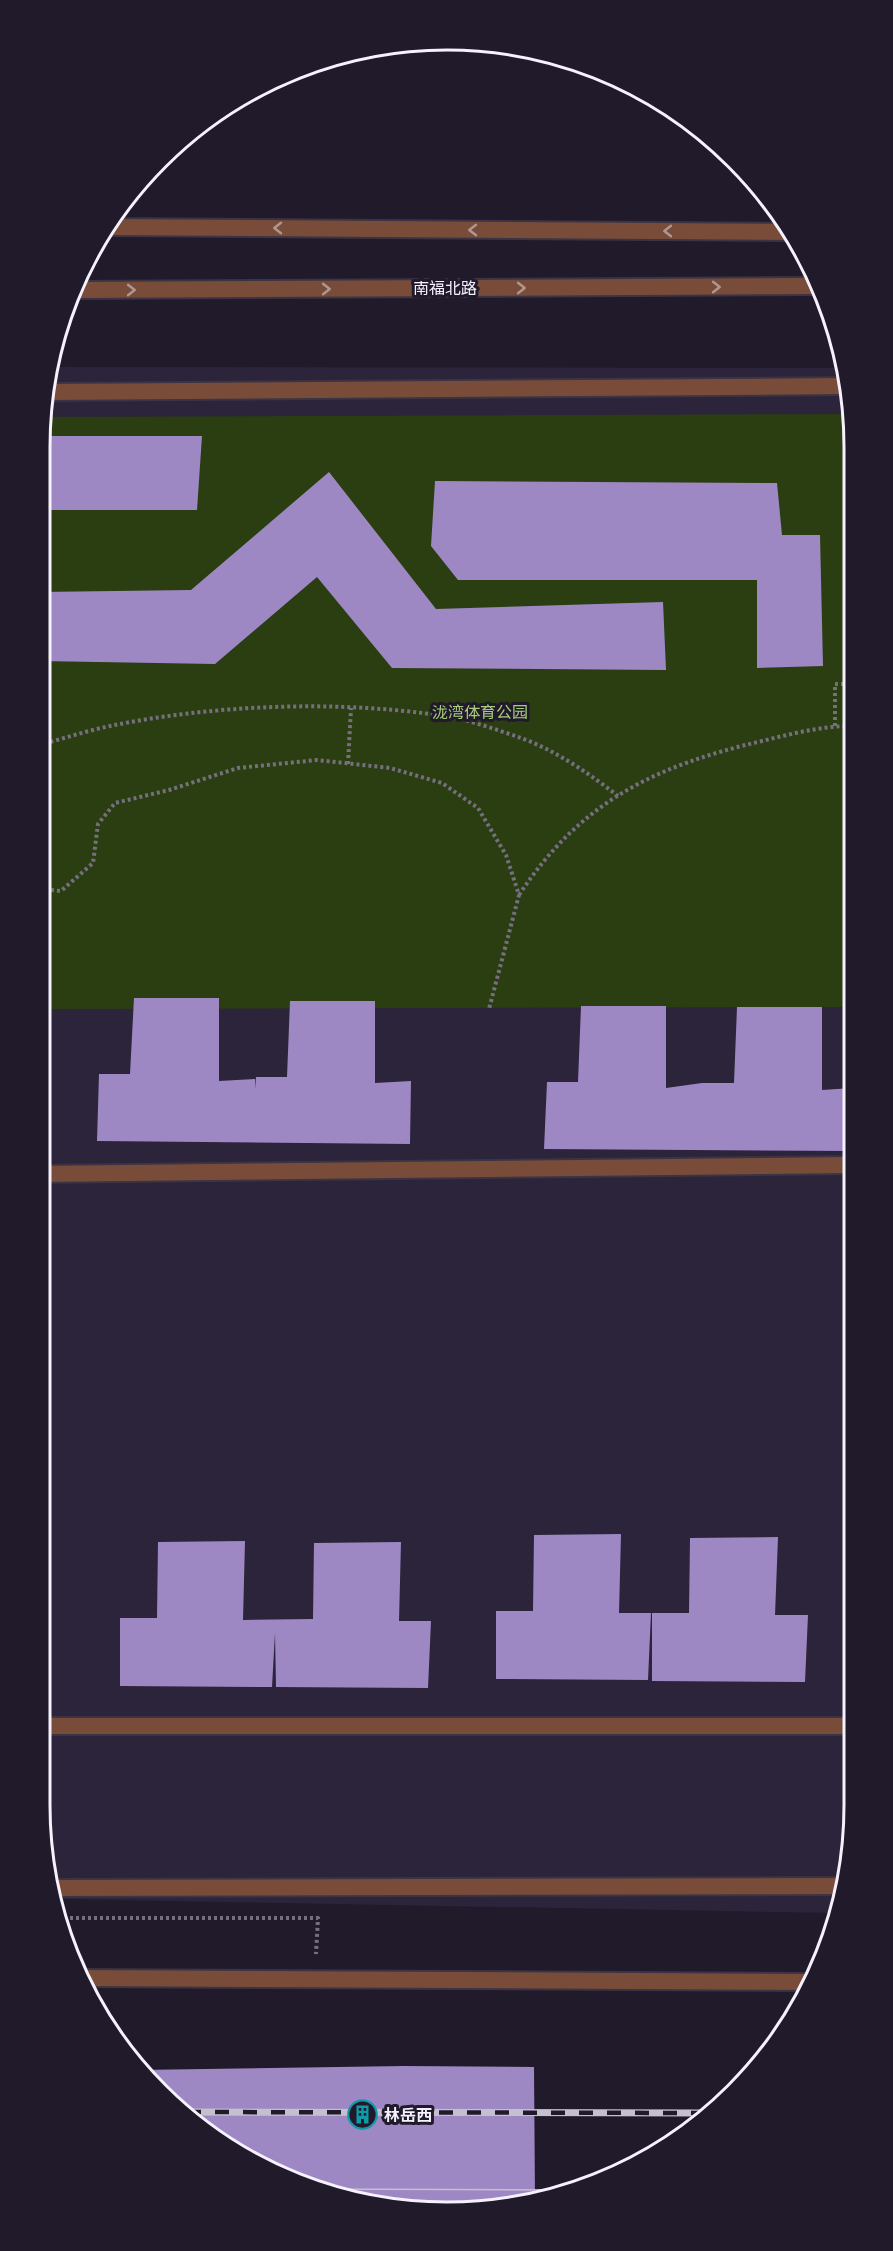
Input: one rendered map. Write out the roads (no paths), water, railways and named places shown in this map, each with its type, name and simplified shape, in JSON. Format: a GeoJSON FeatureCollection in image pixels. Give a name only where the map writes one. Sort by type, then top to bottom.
{"type":"FeatureCollection","features":[{"type":"Feature","properties":{"kind":"street"},"geometry":{"type":"LineString","coordinates":[[115,227],[781,232]]}},
{"type":"Feature","properties":{"kind":"street","name":"南福北路"},"geometry":{"type":"LineString","coordinates":[[82,290],[809,286]]}},
{"type":"Feature","properties":{"kind":"street"},"geometry":{"type":"LineString","coordinates":[[53,392],[839,386]]}},
{"type":"Feature","properties":{"kind":"street"},"geometry":{"type":"LineString","coordinates":[[50,1174],[844,1165]]}},
{"type":"Feature","properties":{"kind":"street"},"geometry":{"type":"LineString","coordinates":[[50,1725],[844,1726]]}},
{"type":"Feature","properties":{"kind":"street"},"geometry":{"type":"LineString","coordinates":[[58,1888],[835,1886]]}},
{"type":"Feature","properties":{"kind":"street"},"geometry":{"type":"LineString","coordinates":[[89,1978],[315,1977],[802,1982]]}},
{"type":"Feature","properties":{"kind":"tram line"},"geometry":{"type":"LineString","coordinates":[[349,2189],[541,2190]]}},
{"type":"Feature","properties":{"kind":"railway"},"geometry":{"type":"LineString","coordinates":[[196,2112],[696,2113]]}},
{"type":"Feature","properties":{"kind":"place","name":"林岳西"},"geometry":{"type":"Point","coordinates":[363,2115]}},
{"type":"Feature","properties":{"kind":"park label","name":"泷湾体育公园"},"geometry":{"type":"Point","coordinates":[480,712]}}]}
